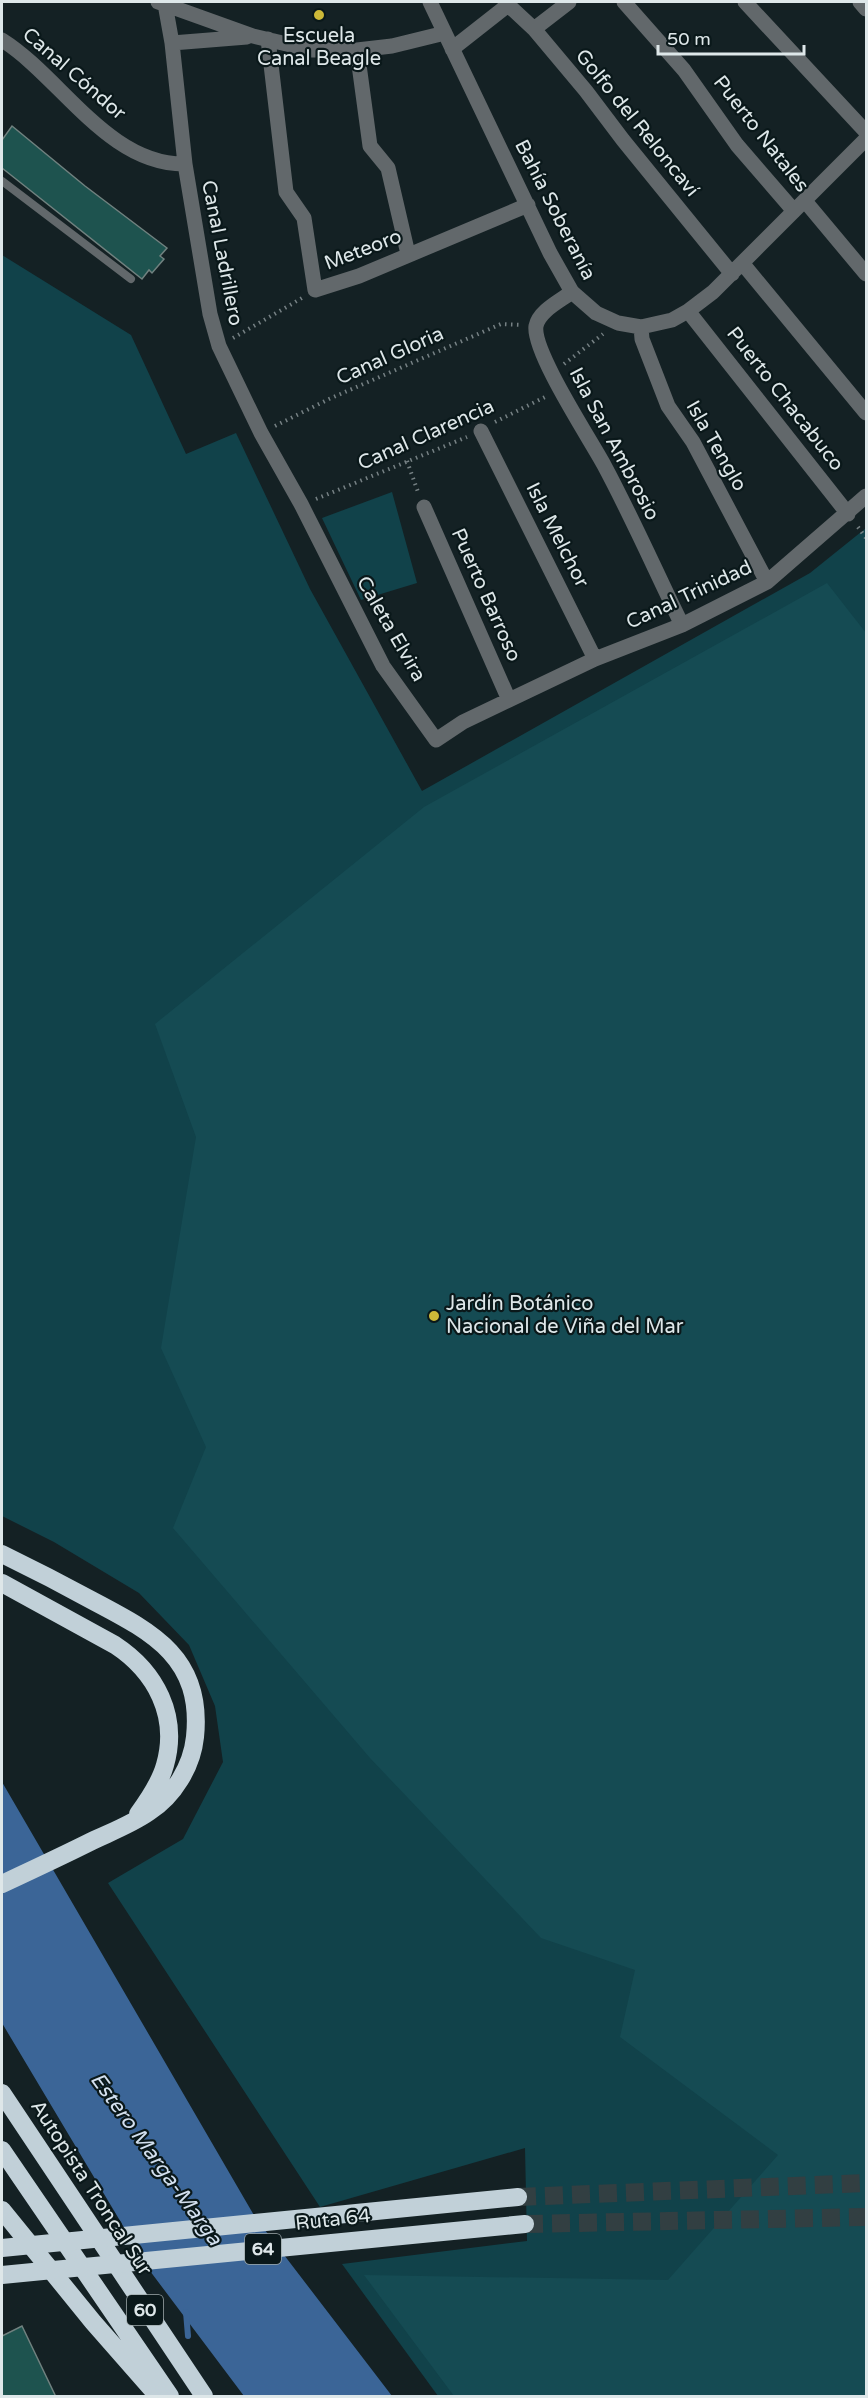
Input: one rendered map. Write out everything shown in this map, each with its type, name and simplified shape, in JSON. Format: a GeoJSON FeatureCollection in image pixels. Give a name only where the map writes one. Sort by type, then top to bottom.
{"type":"FeatureCollection","features":[{"type":"Feature","properties":{"kind":"highway"},"geometry":{"type":"LineString","coordinates":[[2,1554],[148,1631],[174,1656],[184,1671],[191,1688],[197,1724],[191,1758],[163,1802],[134,1821],[2,1884]]}},
{"type":"Feature","properties":{"kind":"highway"},"geometry":{"type":"LineString","coordinates":[[2,1583],[115,1645],[130,1655],[154,1682],[167,1715],[169,1749],[159,1782],[134,1821]]}},
{"type":"Feature","properties":{"kind":"highway"},"geometry":{"type":"LineString","coordinates":[[2,2082],[31,2139]]}},
{"type":"Feature","properties":{"kind":"highway","name":"Autopista Troncal Sur"},"geometry":{"type":"LineString","coordinates":[[2,2093],[204,2397]]}},
{"type":"Feature","properties":{"kind":"highway"},"geometry":{"type":"LineString","coordinates":[[2,2150],[170,2397]]}},
{"type":"Feature","properties":{"kind":"highway","name":"Ruta 64"},"geometry":{"type":"LineString","coordinates":[[2,2248],[518,2197]]}},
{"type":"Feature","properties":{"kind":"highway"},"geometry":{"type":"LineString","coordinates":[[2,2210],[93,2322],[158,2397]]}},
{"type":"Feature","properties":{"kind":"highway","name":"Ruta 64"},"geometry":{"type":"LineString","coordinates":[[2,2275],[525,2224]]}},
{"type":"Feature","properties":{"kind":"street","name":"Bahía Soberanía"},"geometry":{"type":"LineString","coordinates":[[430,2],[572,292],[596,313],[618,323],[641,327],[672,320],[688,311],[737,269],[867,139]]}},
{"type":"Feature","properties":{"kind":"street"},"geometry":{"type":"LineString","coordinates":[[534,29],[568,2]]}},
{"type":"Feature","properties":{"kind":"street","name":"Puerto Natales"},"geometry":{"type":"LineString","coordinates":[[624,2],[684,70],[737,145],[867,274]]}},
{"type":"Feature","properties":{"kind":"street"},"geometry":{"type":"LineString","coordinates":[[745,2],[867,132]]}},
{"type":"Feature","properties":{"kind":"street"},"geometry":{"type":"LineString","coordinates":[[860,2],[867,9]]}},
{"type":"Feature","properties":{"kind":"street"},"geometry":{"type":"LineString","coordinates":[[161,3],[260,38],[312,50],[357,50],[393,46],[445,33]]}},
{"type":"Feature","properties":{"kind":"street","name":"Canal Ladrillero"},"geometry":{"type":"LineString","coordinates":[[161,3],[172,43],[185,164],[210,314],[219,346],[261,433],[310,524]]}},
{"type":"Feature","properties":{"kind":"street"},"geometry":{"type":"LineString","coordinates":[[452,49],[507,3]]}},
{"type":"Feature","properties":{"kind":"street","name":"Golfo del Reloncaví"},"geometry":{"type":"LineString","coordinates":[[507,3],[534,29],[623,140],[867,413]]}},
{"type":"Feature","properties":{"kind":"street"},"geometry":{"type":"LineString","coordinates":[[172,43],[260,38]]}},
{"type":"Feature","properties":{"kind":"street"},"geometry":{"type":"LineString","coordinates":[[260,38],[286,192],[304,218],[315,290]]}},
{"type":"Feature","properties":{"kind":"street","name":"Canal Cóndor"},"geometry":{"type":"LineString","coordinates":[[2,40],[33,64],[97,126],[126,146],[146,157],[169,164],[185,164]]}},
{"type":"Feature","properties":{"kind":"street"},"geometry":{"type":"LineString","coordinates":[[357,50],[370,146],[388,168],[408,254]]}},
{"type":"Feature","properties":{"kind":"street","name":"Meteoro"},"geometry":{"type":"LineString","coordinates":[[315,290],[359,276],[528,205]]}},
{"type":"Feature","properties":{"kind":"street"},"geometry":{"type":"LineString","coordinates":[[536,325],[542,314],[572,292]]}},
{"type":"Feature","properties":{"kind":"street","name":"Puerto Chacabuco"},"geometry":{"type":"LineString","coordinates":[[688,311],[848,514]]}},
{"type":"Feature","properties":{"kind":"street","name":"Isla San Ambrosio"},"geometry":{"type":"LineString","coordinates":[[536,325],[537,339],[552,373],[603,464],[682,625]]}},
{"type":"Feature","properties":{"kind":"street","name":"Isla Tenglo"},"geometry":{"type":"LineString","coordinates":[[641,327],[642,339],[668,406],[693,442],[767,582]]}},
{"type":"Feature","properties":{"kind":"street","name":"Isla Melchor"},"geometry":{"type":"LineString","coordinates":[[481,431],[595,659]]}},
{"type":"Feature","properties":{"kind":"street","name":"Canal Trinidad"},"geometry":{"type":"LineString","coordinates":[[509,700],[595,659],[682,625],[767,582],[867,496]]}},
{"type":"Feature","properties":{"kind":"street","name":"Puerto Barroso"},"geometry":{"type":"LineString","coordinates":[[424,507],[509,700]]}},
{"type":"Feature","properties":{"kind":"street","name":"Caleta Elvira"},"geometry":{"type":"LineString","coordinates":[[310,524],[383,666],[436,740],[463,722],[509,700]]}},
{"type":"Feature","properties":{"kind":"lane"},"geometry":{"type":"LineString","coordinates":[[2,181],[131,279]]}},
{"type":"Feature","properties":{"kind":"path","name":"Meteoro"},"geometry":{"type":"LineString","coordinates":[[219,346],[315,290]]}},
{"type":"Feature","properties":{"kind":"path"},"geometry":{"type":"LineString","coordinates":[[552,373],[618,323]]}},
{"type":"Feature","properties":{"kind":"path","name":"Canal Gloria"},"geometry":{"type":"LineString","coordinates":[[261,433],[329,399],[501,324],[536,325]]}},
{"type":"Feature","properties":{"kind":"path","name":"Canal Clarencia"},"geometry":{"type":"LineString","coordinates":[[301,504],[481,431],[515,411],[561,390]]}},
{"type":"Feature","properties":{"kind":"path"},"geometry":{"type":"LineString","coordinates":[[407,461],[424,507]]}},
{"type":"Feature","properties":{"kind":"shaded area","name":"Jardín Botánico Nacional de Viña del Mar"},"geometry":{"type":"Polygon","coordinates":[[[2,255],[131,335],[186,454],[236,433],[310,589],[422,791],[810,573],[866,528],[866,2396],[438,2396],[342,2264],[527,2241],[525,2148],[320,2207],[108,1883],[183,1839],[223,1762],[215,1706],[189,1645],[139,1593],[54,1542],[2,1516],[2,255]]]}},
{"type":"Feature","properties":{"kind":"shaded area"},"geometry":{"type":"Polygon","coordinates":[[[392,492],[417,583],[361,600],[322,518],[392,492]]]}},
{"type":"Feature","properties":{"kind":"shaded area","name":"Jardín Botánico Nacional de Viña del Mar"},"geometry":{"type":"Polygon","coordinates":[[[827,583],[866,633],[866,2396],[454,2396],[364,2275],[668,2280],[778,2155],[620,2037],[635,1970],[541,1938],[370,1758],[173,1528],[206,1447],[161,1348],[196,1137],[155,1024],[424,807],[827,583]]]}},
{"type":"Feature","properties":{"kind":"water","name":"Estero Marga-Marga"},"geometry":{"type":"Polygon","coordinates":[[[2,1782],[255,2217],[392,2396],[244,2396],[150,2271],[2,2023],[2,1782]]]}},
{"type":"Feature","properties":{"kind":"building"},"geometry":{"type":"Polygon","coordinates":[[[12,126],[85,186],[167,248],[160,256],[164,259],[152,273],[149,270],[142,279],[2,168],[2,140],[12,126]]]}},
{"type":"Feature","properties":{"kind":"building"},"geometry":{"type":"Polygon","coordinates":[[[22,2326],[56,2397],[2,2397],[2,2336],[22,2326]]]}},
{"type":"Feature","properties":{"kind":"waterway"},"geometry":{"type":"LineString","coordinates":[[186,2312],[188,2336]]}},
{"type":"Feature","properties":{"kind":"tunnel"},"geometry":{"type":"LineString","coordinates":[[518,2197],[866,2183]]}},
{"type":"Feature","properties":{"kind":"tunnel"},"geometry":{"type":"LineString","coordinates":[[525,2224],[866,2217]]}},
{"type":"Feature","properties":{"kind":"place","name":"Escuela Canal Beagle"},"geometry":{"type":"Point","coordinates":[319,15]}},
{"type":"Feature","properties":{"kind":"place","name":"Jardín Botánico Nacional de Viña del Mar"},"geometry":{"type":"Point","coordinates":[434,1316]}}]}
